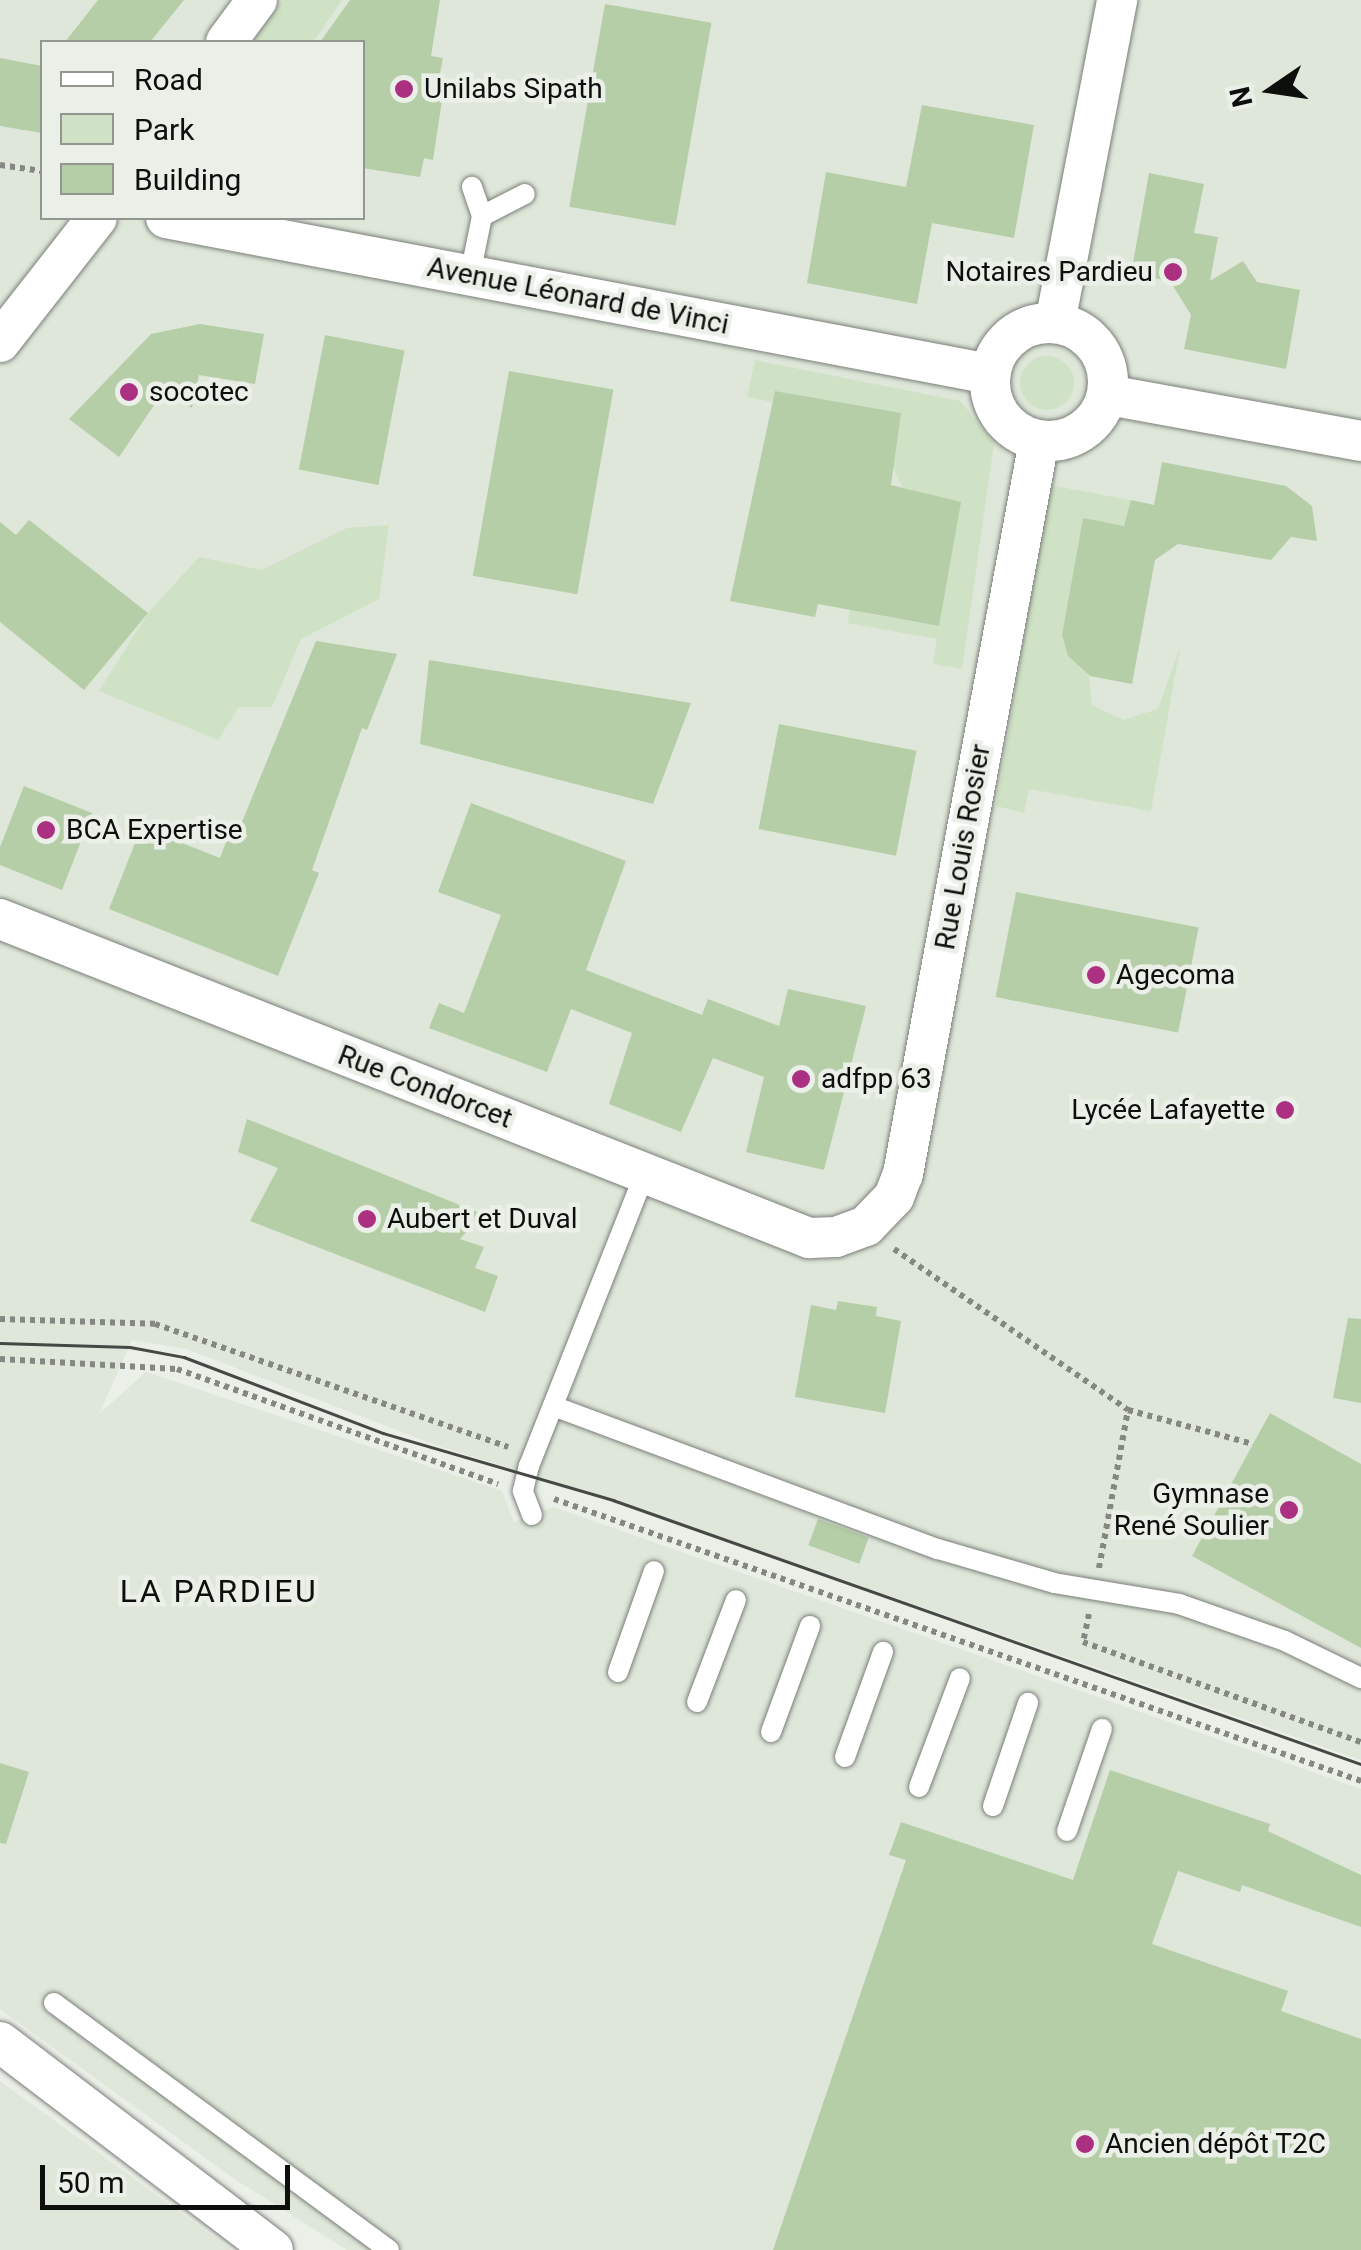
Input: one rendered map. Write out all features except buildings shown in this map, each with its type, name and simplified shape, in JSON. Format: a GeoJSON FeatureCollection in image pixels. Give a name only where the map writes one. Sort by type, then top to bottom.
{"type":"FeatureCollection","features":[{"type":"Feature","properties":{"kind":"street"},"geometry":{"type":"LineString","coordinates":[[227,40],[257,0]]}},
{"type":"Feature","properties":{"kind":"street"},"geometry":{"type":"LineString","coordinates":[[1055,322],[1117,0]]}},
{"type":"Feature","properties":{"kind":"street"},"geometry":{"type":"LineString","coordinates":[[0,342],[95,220]]}},
{"type":"Feature","properties":{"kind":"street","name":"Avenue Léonard de Vinci"},"geometry":{"type":"LineString","coordinates":[[177,220],[990,374]]}},
{"type":"Feature","properties":{"kind":"street"},"geometry":{"type":"LineString","coordinates":[[1055,322],[1091,340],[1103,356],[1108,395],[1082,432],[1039,441],[1001,417],[990,374],[1012,335],[1055,322]]}},
{"type":"Feature","properties":{"kind":"street"},"geometry":{"type":"LineString","coordinates":[[1108,395],[1361,441]]}},
{"type":"Feature","properties":{"kind":"street","name":"Rue Louis Rosier"},"geometry":{"type":"LineString","coordinates":[[859,1229],[894,1196],[902,1174],[1039,441]]}},
{"type":"Feature","properties":{"kind":"street","name":"Rue Condorcet"},"geometry":{"type":"LineString","coordinates":[[0,919],[809,1238],[859,1229]]}},
{"type":"Feature","properties":{"kind":"street"},"geometry":{"type":"LineString","coordinates":[[0,2042],[273,2250]]}},
{"type":"Feature","properties":{"kind":"lane"},"geometry":{"type":"LineString","coordinates":[[470,275],[482,216],[472,187]]}},
{"type":"Feature","properties":{"kind":"lane"},"geometry":{"type":"LineString","coordinates":[[482,216],[525,194]]}},
{"type":"Feature","properties":{"kind":"lane"},"geometry":{"type":"LineString","coordinates":[[532,1515],[524,1491],[534,1454],[645,1173]]}},
{"type":"Feature","properties":{"kind":"lane"},"geometry":{"type":"LineString","coordinates":[[553,1406],[938,1549],[1054,1583],[1180,1604],[1286,1641],[1361,1678]]}},
{"type":"Feature","properties":{"kind":"lane"},"geometry":{"type":"LineString","coordinates":[[618,1672],[654,1571]]}},
{"type":"Feature","properties":{"kind":"lane"},"geometry":{"type":"LineString","coordinates":[[697,1702],[736,1600]]}},
{"type":"Feature","properties":{"kind":"lane"},"geometry":{"type":"LineString","coordinates":[[771,1732],[810,1626]]}},
{"type":"Feature","properties":{"kind":"lane"},"geometry":{"type":"LineString","coordinates":[[844,1758],[884,1652]]}},
{"type":"Feature","properties":{"kind":"lane"},"geometry":{"type":"LineString","coordinates":[[919,1787],[960,1678]]}},
{"type":"Feature","properties":{"kind":"lane"},"geometry":{"type":"LineString","coordinates":[[993,1806],[1028,1703]]}},
{"type":"Feature","properties":{"kind":"lane"},"geometry":{"type":"LineString","coordinates":[[1067,1832],[1102,1729]]}},
{"type":"Feature","properties":{"kind":"lane"},"geometry":{"type":"LineString","coordinates":[[54,2003],[390,2250]]}},
{"type":"Feature","properties":{"kind":"path"},"geometry":{"type":"LineString","coordinates":[[0,165],[40,171]]}},
{"type":"Feature","properties":{"kind":"path"},"geometry":{"type":"LineString","coordinates":[[859,1229],[1128,1410],[1253,1444]]}},
{"type":"Feature","properties":{"kind":"path"},"geometry":{"type":"LineString","coordinates":[[0,1319],[155,1324],[412,1419],[534,1454]]}},
{"type":"Feature","properties":{"kind":"path"},"geometry":{"type":"LineString","coordinates":[[0,1359],[177,1369],[1361,1781]]}},
{"type":"Feature","properties":{"kind":"path"},"geometry":{"type":"LineString","coordinates":[[1205,1433],[1209,1422]]}},
{"type":"Feature","properties":{"kind":"shaded area"},"geometry":{"type":"Polygon","coordinates":[[[0,0],[1361,0],[1361,1760],[612,1499],[438,1446],[187,1349],[132,1340],[99,1414],[146,1372],[502,1491],[514,1522],[553,1507],[1361,1789],[1361,2250],[347,2250],[233,2178],[0,2009],[0,0]]]}},
{"type":"Feature","properties":{"kind":"shaded area"},"geometry":{"type":"Polygon","coordinates":[[[0,2081],[73,2134],[231,2250],[0,2250],[0,2081]]]}},
{"type":"Feature","properties":{"kind":"green space"},"geometry":{"type":"Polygon","coordinates":[[[283,0],[342,0],[314,40],[252,40],[283,0]]]}},
{"type":"Feature","properties":{"kind":"green space"},"geometry":{"type":"Polygon","coordinates":[[[1047,356],[1066,364],[1074,383],[1066,402],[1047,410],[1028,402],[1020,383],[1028,364],[1047,356]]]}},
{"type":"Feature","properties":{"kind":"green space"},"geometry":{"type":"Polygon","coordinates":[[[755,360],[960,401],[994,443],[962,669],[933,664],[937,639],[848,623],[853,584],[864,613],[939,626],[911,489],[902,487],[891,463],[900,414],[776,391],[773,402],[747,397],[755,360]]]}},
{"type":"Feature","properties":{"kind":"green space"},"geometry":{"type":"Polygon","coordinates":[[[1050,485],[1136,501],[1125,526],[1083,519],[1062,635],[1068,656],[1089,676],[1092,705],[1123,720],[1158,709],[1180,648],[1151,811],[1029,789],[1024,813],[996,806],[1050,485]]]}},
{"type":"Feature","properties":{"kind":"green space"},"geometry":{"type":"Polygon","coordinates":[[[389,525],[379,599],[301,639],[272,707],[239,707],[218,740],[99,691],[148,613],[199,557],[262,570],[347,528],[389,525]]]}},
{"type":"Feature","properties":{"kind":"tram line"},"geometry":{"type":"LineString","coordinates":[[0,1343],[130,1347],[184,1357],[383,1433],[613,1500],[1361,1764]]}},
{"type":"Feature","properties":{"kind":"place","name":"Unilabs Sipath"},"geometry":{"type":"Point","coordinates":[404,89]}},
{"type":"Feature","properties":{"kind":"place","name":"Notaires Pardieu"},"geometry":{"type":"Point","coordinates":[1173,272]}},
{"type":"Feature","properties":{"kind":"place","name":"socotec"},"geometry":{"type":"Point","coordinates":[129,392]}},
{"type":"Feature","properties":{"kind":"place","name":"BCA Expertise"},"geometry":{"type":"Point","coordinates":[46,830]}},
{"type":"Feature","properties":{"kind":"place","name":"Agecoma"},"geometry":{"type":"Point","coordinates":[1096,975]}},
{"type":"Feature","properties":{"kind":"place","name":"adfpp 63"},"geometry":{"type":"Point","coordinates":[801,1079]}},
{"type":"Feature","properties":{"kind":"place","name":"Lycée Lafayette"},"geometry":{"type":"Point","coordinates":[1285,1110]}},
{"type":"Feature","properties":{"kind":"place","name":"Aubert et Duval"},"geometry":{"type":"Point","coordinates":[367,1219]}},
{"type":"Feature","properties":{"kind":"place","name":"Gymnase René Soulier"},"geometry":{"type":"Point","coordinates":[1289,1510]}},
{"type":"Feature","properties":{"kind":"place","name":"Ancien dépôt T2C"},"geometry":{"type":"Point","coordinates":[1085,2144]}},
{"type":"Feature","properties":{"kind":"district","name":"LA PARDIEU"},"geometry":{"type":"Point","coordinates":[219,1591]}}]}
